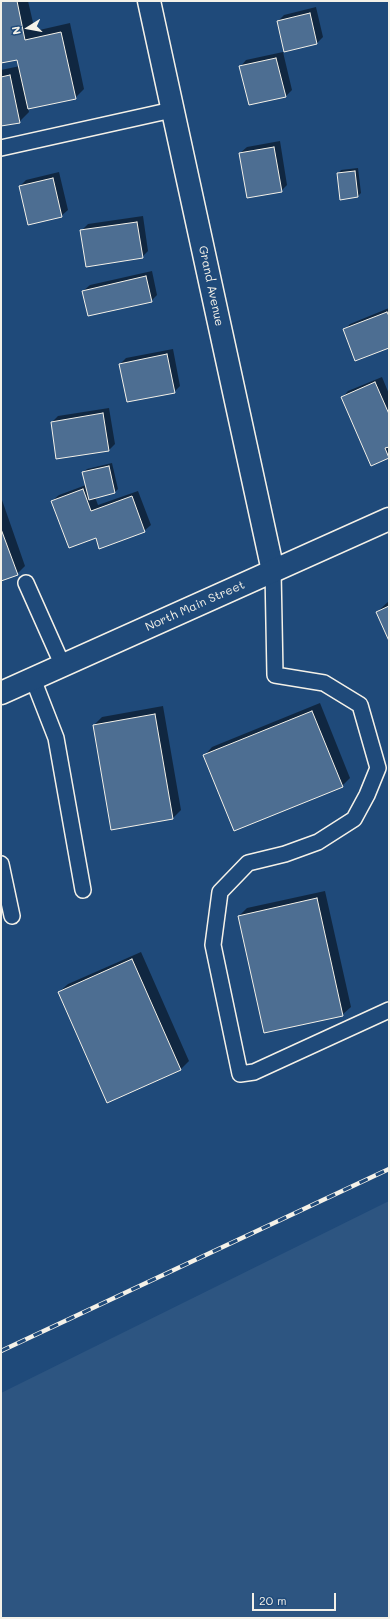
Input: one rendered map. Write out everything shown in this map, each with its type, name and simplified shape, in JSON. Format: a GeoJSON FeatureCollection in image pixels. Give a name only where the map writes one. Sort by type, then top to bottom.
{"type":"FeatureCollection","features":[{"type":"Feature","properties":{"kind":"street","name":"Grand Avenue"},"geometry":{"type":"LineString","coordinates":[[148,1],[273,571]]}},
{"type":"Feature","properties":{"kind":"street","name":"North Main Street"},"geometry":{"type":"LineString","coordinates":[[1,693],[389,519]]}},
{"type":"Feature","properties":{"kind":"lane"},"geometry":{"type":"LineString","coordinates":[[1,148],[172,110]]}},
{"type":"Feature","properties":{"kind":"lane"},"geometry":{"type":"LineString","coordinates":[[273,571],[275,675],[324,683],[360,705],[378,768],[367,795],[354,819],[318,842],[285,854],[248,863],[220,892],[213,945],[240,1074],[254,1072],[389,1010]]}},
{"type":"Feature","properties":{"kind":"lane"},"geometry":{"type":"LineString","coordinates":[[26,584],[63,666]]}},
{"type":"Feature","properties":{"kind":"lane"},"geometry":{"type":"LineString","coordinates":[[33,679],[56,738],[84,890]]}},
{"type":"Feature","properties":{"kind":"lane"},"geometry":{"type":"LineString","coordinates":[[1,864],[12,916]]}},
{"type":"Feature","properties":{"kind":"shaded area"},"geometry":{"type":"Polygon","coordinates":[[[389,1201],[389,1618],[1,1618],[1,1393],[389,1201]]]}},
{"type":"Feature","properties":{"kind":"building"},"geometry":{"type":"Polygon","coordinates":[[[1,1],[17,1],[25,40],[61,32],[76,99],[28,109],[17,60],[1,63],[1,1]]]}},
{"type":"Feature","properties":{"kind":"building"},"geometry":{"type":"Polygon","coordinates":[[[310,13],[317,44],[284,52],[277,21],[310,13]]]}},
{"type":"Feature","properties":{"kind":"building"},"geometry":{"type":"Polygon","coordinates":[[[276,58],[286,97],[249,105],[239,66],[276,58]]]}},
{"type":"Feature","properties":{"kind":"building"},"geometry":{"type":"Polygon","coordinates":[[[10,75],[20,123],[1,126],[1,77],[10,75]]]}},
{"type":"Feature","properties":{"kind":"building"},"geometry":{"type":"Polygon","coordinates":[[[274,147],[282,192],[247,198],[239,153],[274,147]]]}},
{"type":"Feature","properties":{"kind":"building"},"geometry":{"type":"Polygon","coordinates":[[[355,171],[358,197],[340,200],[337,173],[355,171]]]}},
{"type":"Feature","properties":{"kind":"building"},"geometry":{"type":"Polygon","coordinates":[[[53,178],[62,217],[28,225],[19,186],[53,178]]]}},
{"type":"Feature","properties":{"kind":"building"},"geometry":{"type":"Polygon","coordinates":[[[137,222],[143,258],[86,267],[80,230],[137,222]]]}},
{"type":"Feature","properties":{"kind":"building"},"geometry":{"type":"Polygon","coordinates":[[[146,276],[152,302],[88,316],[82,291],[146,276]]]}},
{"type":"Feature","properties":{"kind":"building"},"geometry":{"type":"Polygon","coordinates":[[[387,312],[389,316],[389,348],[355,361],[343,329],[387,312]]]}},
{"type":"Feature","properties":{"kind":"building"},"geometry":{"type":"Polygon","coordinates":[[[167,354],[175,393],[127,402],[119,364],[167,354]]]}},
{"type":"Feature","properties":{"kind":"building"},"geometry":{"type":"Polygon","coordinates":[[[375,382],[389,414],[389,447],[385,448],[389,458],[371,466],[341,397],[375,382]]]}},
{"type":"Feature","properties":{"kind":"building"},"geometry":{"type":"Polygon","coordinates":[[[103,413],[109,451],[56,459],[51,422],[103,413]]]}},
{"type":"Feature","properties":{"kind":"building"},"geometry":{"type":"Polygon","coordinates":[[[109,466],[115,493],[89,500],[82,472],[109,466]]]}},
{"type":"Feature","properties":{"kind":"building"},"geometry":{"type":"Polygon","coordinates":[[[83,489],[91,511],[132,496],[145,532],[99,549],[96,538],[69,548],[51,501],[83,489]]]}},
{"type":"Feature","properties":{"kind":"building"},"geometry":{"type":"Polygon","coordinates":[[[1,529],[18,575],[1,581],[1,529]]]}},
{"type":"Feature","properties":{"kind":"building"},"geometry":{"type":"Polygon","coordinates":[[[389,606],[389,641],[376,612],[389,606]]]}},
{"type":"Feature","properties":{"kind":"building"},"geometry":{"type":"Polygon","coordinates":[[[312,711],[343,787],[234,831],[203,755],[312,711]]]}},
{"type":"Feature","properties":{"kind":"building"},"geometry":{"type":"Polygon","coordinates":[[[155,714],[173,819],[111,830],[93,725],[155,714]]]}},
{"type":"Feature","properties":{"kind":"building"},"geometry":{"type":"Polygon","coordinates":[[[317,898],[343,1016],[264,1033],[238,916],[317,898]]]}},
{"type":"Feature","properties":{"kind":"building"},"geometry":{"type":"Polygon","coordinates":[[[132,959],[181,1070],[107,1103],[58,992],[132,959]]]}},
{"type":"Feature","properties":{"kind":"railway"},"geometry":{"type":"LineString","coordinates":[[1,1351],[389,1169]]}}]}
